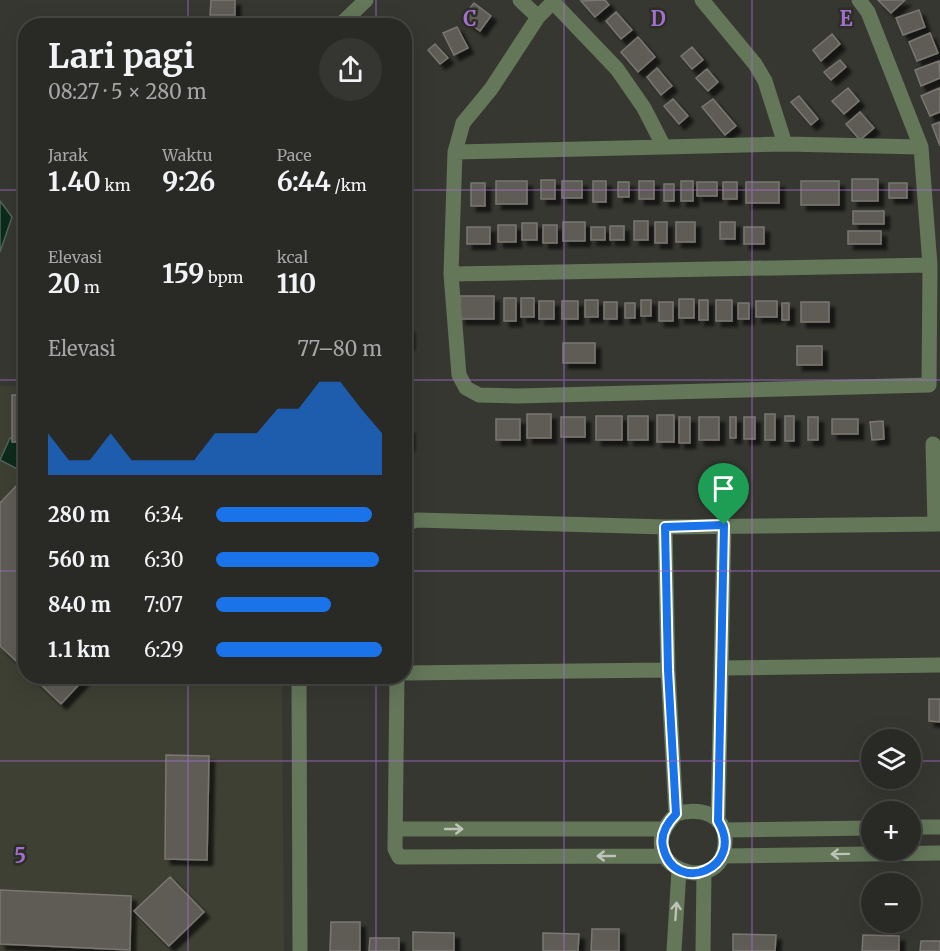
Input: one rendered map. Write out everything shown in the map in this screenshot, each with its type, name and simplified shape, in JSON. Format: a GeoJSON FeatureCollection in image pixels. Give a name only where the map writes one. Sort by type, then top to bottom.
{"type":"FeatureCollection","features":[{"type":"Feature","properties":{"kind":"street"},"geometry":{"type":"LineString","coordinates":[[347,18],[366,0]]}},
{"type":"Feature","properties":{"kind":"street"},"geometry":{"type":"LineString","coordinates":[[520,0],[538,17]]}},
{"type":"Feature","properties":{"kind":"street"},"geometry":{"type":"LineString","coordinates":[[702,0],[755,64],[765,81],[785,144]]}},
{"type":"Feature","properties":{"kind":"street"},"geometry":{"type":"LineString","coordinates":[[664,147],[644,108],[617,69],[554,1],[538,17],[491,89],[463,123],[455,152],[451,273],[459,375],[466,388],[479,395],[518,396],[929,385],[930,265],[921,147],[868,12],[860,0]]}},
{"type":"Feature","properties":{"kind":"street"},"geometry":{"type":"LineString","coordinates":[[455,152],[785,144],[921,147]]}},
{"type":"Feature","properties":{"kind":"street"},"geometry":{"type":"LineString","coordinates":[[451,273],[930,265]]}},
{"type":"Feature","properties":{"kind":"street"},"geometry":{"type":"LineString","coordinates":[[412,522],[665,527],[937,524],[933,444]]}},
{"type":"Feature","properties":{"kind":"street"},"geometry":{"type":"LineString","coordinates":[[724,525],[721,826],[725,843],[722,856],[715,865],[704,872],[687,873],[679,870],[665,856],[662,842],[664,829],[676,814],[688,810],[699,810],[709,814],[721,826],[861,828]]}},
{"type":"Feature","properties":{"kind":"street"},"geometry":{"type":"LineString","coordinates":[[665,527],[668,670],[676,814]]}},
{"type":"Feature","properties":{"kind":"street"},"geometry":{"type":"LineString","coordinates":[[723,668],[940,664]]}},
{"type":"Feature","properties":{"kind":"street"},"geometry":{"type":"LineString","coordinates":[[412,673],[668,670]]}},
{"type":"Feature","properties":{"kind":"street"},"geometry":{"type":"LineString","coordinates":[[299,684],[300,951]]}},
{"type":"Feature","properties":{"kind":"street"},"geometry":{"type":"LineString","coordinates":[[397,684],[395,849],[399,857],[665,856]]}},
{"type":"Feature","properties":{"kind":"street"},"geometry":{"type":"LineString","coordinates":[[921,827],[940,827]]}},
{"type":"Feature","properties":{"kind":"street"},"geometry":{"type":"LineString","coordinates":[[396,829],[664,829]]}},
{"type":"Feature","properties":{"kind":"street"},"geometry":{"type":"LineString","coordinates":[[722,856],[940,853]]}},
{"type":"Feature","properties":{"kind":"street"},"geometry":{"type":"LineString","coordinates":[[674,951],[679,870]]}},
{"type":"Feature","properties":{"kind":"street"},"geometry":{"type":"LineString","coordinates":[[704,872],[704,951]]}},
{"type":"Feature","properties":{"kind":"shaded area"},"geometry":{"type":"Polygon","coordinates":[[[0,201],[12,217],[0,252],[0,201]]]}},
{"type":"Feature","properties":{"kind":"shaded area"},"geometry":{"type":"Polygon","coordinates":[[[0,386],[18,386],[18,684],[282,684],[284,951],[0,951],[0,386]]]}},
{"type":"Feature","properties":{"kind":"shaded area"},"geometry":{"type":"Polygon","coordinates":[[[10,438],[18,442],[18,469],[0,460],[10,438]]]}},
{"type":"Feature","properties":{"kind":"building"},"geometry":{"type":"Polygon","coordinates":[[[211,0],[235,0],[235,15],[210,15],[211,0]]]}},
{"type":"Feature","properties":{"kind":"building"},"geometry":{"type":"Polygon","coordinates":[[[605,0],[609,5],[595,17],[581,1],[605,0]]]}},
{"type":"Feature","properties":{"kind":"building"},"geometry":{"type":"Polygon","coordinates":[[[878,0],[905,0],[891,13],[878,0]]]}},
{"type":"Feature","properties":{"kind":"building"},"geometry":{"type":"Polygon","coordinates":[[[474,3],[491,16],[480,31],[462,18],[474,3]]]}},
{"type":"Feature","properties":{"kind":"building"},"geometry":{"type":"Polygon","coordinates":[[[919,10],[925,27],[903,35],[896,18],[919,10]]]}},
{"type":"Feature","properties":{"kind":"building"},"geometry":{"type":"Polygon","coordinates":[[[616,12],[632,30],[621,39],[606,21],[616,12]]]}},
{"type":"Feature","properties":{"kind":"building"},"geometry":{"type":"Polygon","coordinates":[[[457,27],[468,48],[454,55],[443,33],[457,27]]]}},
{"type":"Feature","properties":{"kind":"building"},"geometry":{"type":"Polygon","coordinates":[[[930,33],[938,53],[917,61],[909,42],[930,33]]]}},
{"type":"Feature","properties":{"kind":"building"},"geometry":{"type":"Polygon","coordinates":[[[832,34],[840,44],[821,61],[813,50],[832,34]]]}},
{"type":"Feature","properties":{"kind":"building"},"geometry":{"type":"Polygon","coordinates":[[[638,37],[655,57],[638,72],[621,52],[638,37]]]}},
{"type":"Feature","properties":{"kind":"building"},"geometry":{"type":"Polygon","coordinates":[[[435,44],[448,58],[440,64],[428,50],[435,44]]]}},
{"type":"Feature","properties":{"kind":"building"},"geometry":{"type":"Polygon","coordinates":[[[692,47],[703,60],[692,69],[681,56],[692,47]]]}},
{"type":"Feature","properties":{"kind":"building"},"geometry":{"type":"Polygon","coordinates":[[[840,60],[846,67],[831,80],[824,72],[840,60]]]}},
{"type":"Feature","properties":{"kind":"building"},"geometry":{"type":"Polygon","coordinates":[[[939,61],[940,78],[921,86],[915,70],[939,61]]]}},
{"type":"Feature","properties":{"kind":"building"},"geometry":{"type":"Polygon","coordinates":[[[657,68],[672,86],[661,95],[647,77],[657,68]]]}},
{"type":"Feature","properties":{"kind":"building"},"geometry":{"type":"Polygon","coordinates":[[[707,69],[718,82],[708,91],[696,78],[707,69]]]}},
{"type":"Feature","properties":{"kind":"building"},"geometry":{"type":"Polygon","coordinates":[[[848,88],[859,101],[844,114],[832,101],[848,88]]]}},
{"type":"Feature","properties":{"kind":"building"},"geometry":{"type":"Polygon","coordinates":[[[940,88],[940,112],[930,116],[921,96],[940,88]]]}},
{"type":"Feature","properties":{"kind":"building"},"geometry":{"type":"Polygon","coordinates":[[[799,96],[818,119],[811,125],[791,102],[799,96]]]}},
{"type":"Feature","properties":{"kind":"building"},"geometry":{"type":"Polygon","coordinates":[[[673,99],[688,116],[679,124],[664,106],[673,99]]]}},
{"type":"Feature","properties":{"kind":"building"},"geometry":{"type":"Polygon","coordinates":[[[713,99],[736,126],[725,135],[702,107],[713,99]]]}},
{"type":"Feature","properties":{"kind":"building"},"geometry":{"type":"Polygon","coordinates":[[[860,112],[874,128],[860,140],[846,124],[860,112]]]}},
{"type":"Feature","properties":{"kind":"building"},"geometry":{"type":"Polygon","coordinates":[[[940,122],[940,146],[932,125],[940,122]]]}},
{"type":"Feature","properties":{"kind":"building"},"geometry":{"type":"Polygon","coordinates":[[[852,179],[878,179],[878,201],[852,201],[852,179]]]}},
{"type":"Feature","properties":{"kind":"building"},"geometry":{"type":"Polygon","coordinates":[[[541,180],[555,180],[555,199],[541,199],[541,180]]]}},
{"type":"Feature","properties":{"kind":"building"},"geometry":{"type":"Polygon","coordinates":[[[496,181],[527,181],[527,204],[496,204],[496,181]]]}},
{"type":"Feature","properties":{"kind":"building"},"geometry":{"type":"Polygon","coordinates":[[[562,181],[582,181],[582,198],[562,198],[562,181]]]}},
{"type":"Feature","properties":{"kind":"building"},"geometry":{"type":"Polygon","coordinates":[[[593,181],[606,181],[606,202],[593,202],[593,181]]]}},
{"type":"Feature","properties":{"kind":"building"},"geometry":{"type":"Polygon","coordinates":[[[639,181],[654,181],[654,199],[639,199],[639,181]]]}},
{"type":"Feature","properties":{"kind":"building"},"geometry":{"type":"Polygon","coordinates":[[[681,181],[693,181],[693,201],[681,201],[681,181]]]}},
{"type":"Feature","properties":{"kind":"building"},"geometry":{"type":"Polygon","coordinates":[[[801,181],[839,181],[839,205],[801,205],[801,181]]]}},
{"type":"Feature","properties":{"kind":"building"},"geometry":{"type":"Polygon","coordinates":[[[618,182],[629,182],[629,197],[618,197],[618,182]]]}},
{"type":"Feature","properties":{"kind":"building"},"geometry":{"type":"Polygon","coordinates":[[[697,182],[717,182],[717,196],[697,196],[697,182]]]}},
{"type":"Feature","properties":{"kind":"building"},"geometry":{"type":"Polygon","coordinates":[[[723,182],[737,182],[737,199],[723,199],[723,182]]]}},
{"type":"Feature","properties":{"kind":"building"},"geometry":{"type":"Polygon","coordinates":[[[746,182],[779,182],[779,203],[746,203],[746,182]]]}},
{"type":"Feature","properties":{"kind":"building"},"geometry":{"type":"Polygon","coordinates":[[[471,183],[485,183],[485,206],[471,206],[471,183]]]}},
{"type":"Feature","properties":{"kind":"building"},"geometry":{"type":"Polygon","coordinates":[[[889,183],[907,183],[907,198],[889,198],[889,183]]]}},
{"type":"Feature","properties":{"kind":"building"},"geometry":{"type":"Polygon","coordinates":[[[664,184],[674,184],[674,201],[664,201],[664,184]]]}},
{"type":"Feature","properties":{"kind":"building"},"geometry":{"type":"Polygon","coordinates":[[[853,211],[884,211],[884,224],[853,224],[853,211]]]}},
{"type":"Feature","properties":{"kind":"building"},"geometry":{"type":"Polygon","coordinates":[[[634,221],[648,221],[648,240],[634,240],[634,221]]]}},
{"type":"Feature","properties":{"kind":"building"},"geometry":{"type":"Polygon","coordinates":[[[563,222],[585,222],[585,241],[563,241],[563,222]]]}},
{"type":"Feature","properties":{"kind":"building"},"geometry":{"type":"Polygon","coordinates":[[[655,222],[667,222],[667,243],[655,243],[655,222]]]}},
{"type":"Feature","properties":{"kind":"building"},"geometry":{"type":"Polygon","coordinates":[[[676,222],[695,222],[695,242],[676,242],[676,222]]]}},
{"type":"Feature","properties":{"kind":"building"},"geometry":{"type":"Polygon","coordinates":[[[720,222],[735,222],[735,239],[720,239],[720,222]]]}},
{"type":"Feature","properties":{"kind":"building"},"geometry":{"type":"Polygon","coordinates":[[[522,223],[537,223],[537,240],[522,240],[522,223]]]}},
{"type":"Feature","properties":{"kind":"building"},"geometry":{"type":"Polygon","coordinates":[[[498,225],[516,225],[516,242],[498,242],[498,225]]]}},
{"type":"Feature","properties":{"kind":"building"},"geometry":{"type":"Polygon","coordinates":[[[543,225],[557,225],[557,243],[543,243],[543,225]]]}},
{"type":"Feature","properties":{"kind":"building"},"geometry":{"type":"Polygon","coordinates":[[[610,226],[624,226],[624,240],[610,240],[610,226]]]}},
{"type":"Feature","properties":{"kind":"building"},"geometry":{"type":"Polygon","coordinates":[[[467,227],[490,227],[490,244],[467,244],[467,227]]]}},
{"type":"Feature","properties":{"kind":"building"},"geometry":{"type":"Polygon","coordinates":[[[591,227],[605,227],[605,240],[591,240],[591,227]]]}},
{"type":"Feature","properties":{"kind":"building"},"geometry":{"type":"Polygon","coordinates":[[[744,227],[764,227],[764,244],[744,244],[744,227]]]}},
{"type":"Feature","properties":{"kind":"building"},"geometry":{"type":"Polygon","coordinates":[[[848,231],[881,231],[881,244],[848,244],[848,231]]]}},
{"type":"Feature","properties":{"kind":"building"},"geometry":{"type":"Polygon","coordinates":[[[460,296],[494,296],[494,319],[460,319],[460,296]]]}},
{"type":"Feature","properties":{"kind":"building"},"geometry":{"type":"Polygon","coordinates":[[[504,298],[516,298],[516,321],[504,321],[504,298]]]}},
{"type":"Feature","properties":{"kind":"building"},"geometry":{"type":"Polygon","coordinates":[[[521,298],[534,298],[534,317],[521,317],[521,298]]]}},
{"type":"Feature","properties":{"kind":"building"},"geometry":{"type":"Polygon","coordinates":[[[679,299],[694,299],[694,318],[679,318],[679,299]]]}},
{"type":"Feature","properties":{"kind":"building"},"geometry":{"type":"Polygon","coordinates":[[[585,300],[598,300],[598,317],[585,317],[585,300]]]}},
{"type":"Feature","properties":{"kind":"building"},"geometry":{"type":"Polygon","coordinates":[[[641,300],[651,300],[651,316],[641,316],[641,300]]]}},
{"type":"Feature","properties":{"kind":"building"},"geometry":{"type":"Polygon","coordinates":[[[699,300],[708,300],[708,320],[699,320],[699,300]]]}},
{"type":"Feature","properties":{"kind":"building"},"geometry":{"type":"Polygon","coordinates":[[[716,300],[732,300],[732,321],[716,321],[716,300]]]}},
{"type":"Feature","properties":{"kind":"building"},"geometry":{"type":"Polygon","coordinates":[[[539,301],[554,301],[554,319],[539,319],[539,301]]]}},
{"type":"Feature","properties":{"kind":"building"},"geometry":{"type":"Polygon","coordinates":[[[562,301],[578,301],[578,319],[562,319],[562,301]]]}},
{"type":"Feature","properties":{"kind":"building"},"geometry":{"type":"Polygon","coordinates":[[[756,301],[777,301],[777,317],[756,317],[756,301]]]}},
{"type":"Feature","properties":{"kind":"building"},"geometry":{"type":"Polygon","coordinates":[[[604,302],[617,302],[617,319],[604,319],[604,302]]]}},
{"type":"Feature","properties":{"kind":"building"},"geometry":{"type":"Polygon","coordinates":[[[659,302],[673,302],[673,321],[659,321],[659,302]]]}},
{"type":"Feature","properties":{"kind":"building"},"geometry":{"type":"Polygon","coordinates":[[[801,302],[829,302],[829,322],[801,322],[801,302]]]}},
{"type":"Feature","properties":{"kind":"building"},"geometry":{"type":"Polygon","coordinates":[[[625,303],[635,303],[635,318],[625,318],[625,303]]]}},
{"type":"Feature","properties":{"kind":"building"},"geometry":{"type":"Polygon","coordinates":[[[738,303],[749,303],[749,319],[738,319],[738,303]]]}},
{"type":"Feature","properties":{"kind":"building"},"geometry":{"type":"Polygon","coordinates":[[[782,303],[789,303],[789,320],[782,320],[782,303]]]}},
{"type":"Feature","properties":{"kind":"building"},"geometry":{"type":"Polygon","coordinates":[[[563,343],[595,343],[595,363],[563,363],[563,343]]]}},
{"type":"Feature","properties":{"kind":"building"},"geometry":{"type":"Polygon","coordinates":[[[797,346],[822,346],[822,365],[797,365],[797,346]]]}},
{"type":"Feature","properties":{"kind":"building"},"geometry":{"type":"Polygon","coordinates":[[[12,395],[18,395],[18,442],[12,442],[12,395]]]}},
{"type":"Feature","properties":{"kind":"building"},"geometry":{"type":"Polygon","coordinates":[[[527,414],[551,414],[551,438],[527,438],[527,414]]]}},
{"type":"Feature","properties":{"kind":"building"},"geometry":{"type":"Polygon","coordinates":[[[765,414],[775,414],[775,440],[765,440],[765,414]]]}},
{"type":"Feature","properties":{"kind":"building"},"geometry":{"type":"Polygon","coordinates":[[[657,415],[674,415],[674,442],[657,442],[657,415]]]}},
{"type":"Feature","properties":{"kind":"building"},"geometry":{"type":"Polygon","coordinates":[[[596,416],[622,416],[622,440],[596,440],[596,416]]]}},
{"type":"Feature","properties":{"kind":"building"},"geometry":{"type":"Polygon","coordinates":[[[628,416],[648,416],[648,440],[628,440],[628,416]]]}},
{"type":"Feature","properties":{"kind":"building"},"geometry":{"type":"Polygon","coordinates":[[[785,416],[794,416],[794,441],[785,441],[785,416]]]}},
{"type":"Feature","properties":{"kind":"building"},"geometry":{"type":"Polygon","coordinates":[[[561,417],[585,417],[585,437],[561,437],[561,417]]]}},
{"type":"Feature","properties":{"kind":"building"},"geometry":{"type":"Polygon","coordinates":[[[679,417],[690,417],[690,443],[679,443],[679,417]]]}},
{"type":"Feature","properties":{"kind":"building"},"geometry":{"type":"Polygon","coordinates":[[[699,417],[719,417],[719,440],[699,440],[699,417]]]}},
{"type":"Feature","properties":{"kind":"building"},"geometry":{"type":"Polygon","coordinates":[[[730,417],[736,417],[736,438],[730,438],[730,417]]]}},
{"type":"Feature","properties":{"kind":"building"},"geometry":{"type":"Polygon","coordinates":[[[744,417],[755,417],[755,439],[744,439],[744,417]]]}},
{"type":"Feature","properties":{"kind":"building"},"geometry":{"type":"Polygon","coordinates":[[[808,417],[818,417],[818,440],[808,440],[808,417]]]}},
{"type":"Feature","properties":{"kind":"building"},"geometry":{"type":"Polygon","coordinates":[[[496,419],[520,419],[520,440],[496,440],[496,419]]]}},
{"type":"Feature","properties":{"kind":"building"},"geometry":{"type":"Polygon","coordinates":[[[832,419],[858,419],[858,434],[832,434],[832,419]]]}},
{"type":"Feature","properties":{"kind":"building"},"geometry":{"type":"Polygon","coordinates":[[[883,421],[884,439],[872,440],[870,422],[883,421]]]}},
{"type":"Feature","properties":{"kind":"building"},"geometry":{"type":"Polygon","coordinates":[[[18,484],[18,663],[0,646],[0,503],[18,484]]]}},
{"type":"Feature","properties":{"kind":"building"},"geometry":{"type":"Polygon","coordinates":[[[40,684],[80,684],[61,704],[40,684]]]}},
{"type":"Feature","properties":{"kind":"building"},"geometry":{"type":"Polygon","coordinates":[[[929,699],[940,699],[940,722],[929,721],[929,699]]]}},
{"type":"Feature","properties":{"kind":"building"},"geometry":{"type":"Polygon","coordinates":[[[166,755],[209,756],[207,860],[165,859],[166,755]]]}},
{"type":"Feature","properties":{"kind":"building"},"geometry":{"type":"Polygon","coordinates":[[[170,877],[204,912],[169,946],[134,911],[170,877]]]}},
{"type":"Feature","properties":{"kind":"building"},"geometry":{"type":"Polygon","coordinates":[[[0,890],[131,896],[130,950],[0,944],[0,890]]]}},
{"type":"Feature","properties":{"kind":"building"},"geometry":{"type":"Polygon","coordinates":[[[331,922],[360,922],[360,951],[330,951],[331,922]]]}},
{"type":"Feature","properties":{"kind":"building"},"geometry":{"type":"Polygon","coordinates":[[[592,929],[619,929],[619,951],[591,951],[592,929]]]}},
{"type":"Feature","properties":{"kind":"building"},"geometry":{"type":"Polygon","coordinates":[[[413,932],[454,933],[454,951],[413,951],[413,932]]]}},
{"type":"Feature","properties":{"kind":"building"},"geometry":{"type":"Polygon","coordinates":[[[543,933],[579,934],[578,951],[543,951],[543,933]]]}},
{"type":"Feature","properties":{"kind":"building"},"geometry":{"type":"Polygon","coordinates":[[[733,934],[776,935],[775,951],[733,951],[733,934]]]}},
{"type":"Feature","properties":{"kind":"building"},"geometry":{"type":"Polygon","coordinates":[[[863,935],[899,936],[899,951],[862,951],[863,935]]]}},
{"type":"Feature","properties":{"kind":"building"},"geometry":{"type":"Polygon","coordinates":[[[370,938],[399,938],[399,951],[369,951],[370,938]]]}},
{"type":"Feature","properties":{"kind":"building"},"geometry":{"type":"Polygon","coordinates":[[[921,941],[940,941],[940,951],[920,951],[921,941]]]}},
{"type":"Feature","properties":{"kind":"route"},"geometry":{"type":"LineString","coordinates":[[724,525],[723,668],[718,821],[724,830],[725,843],[722,856],[715,865],[704,872],[687,873],[671,864],[665,856],[662,842],[664,829],[676,814],[668,670],[665,527],[724,525]]}}]}
